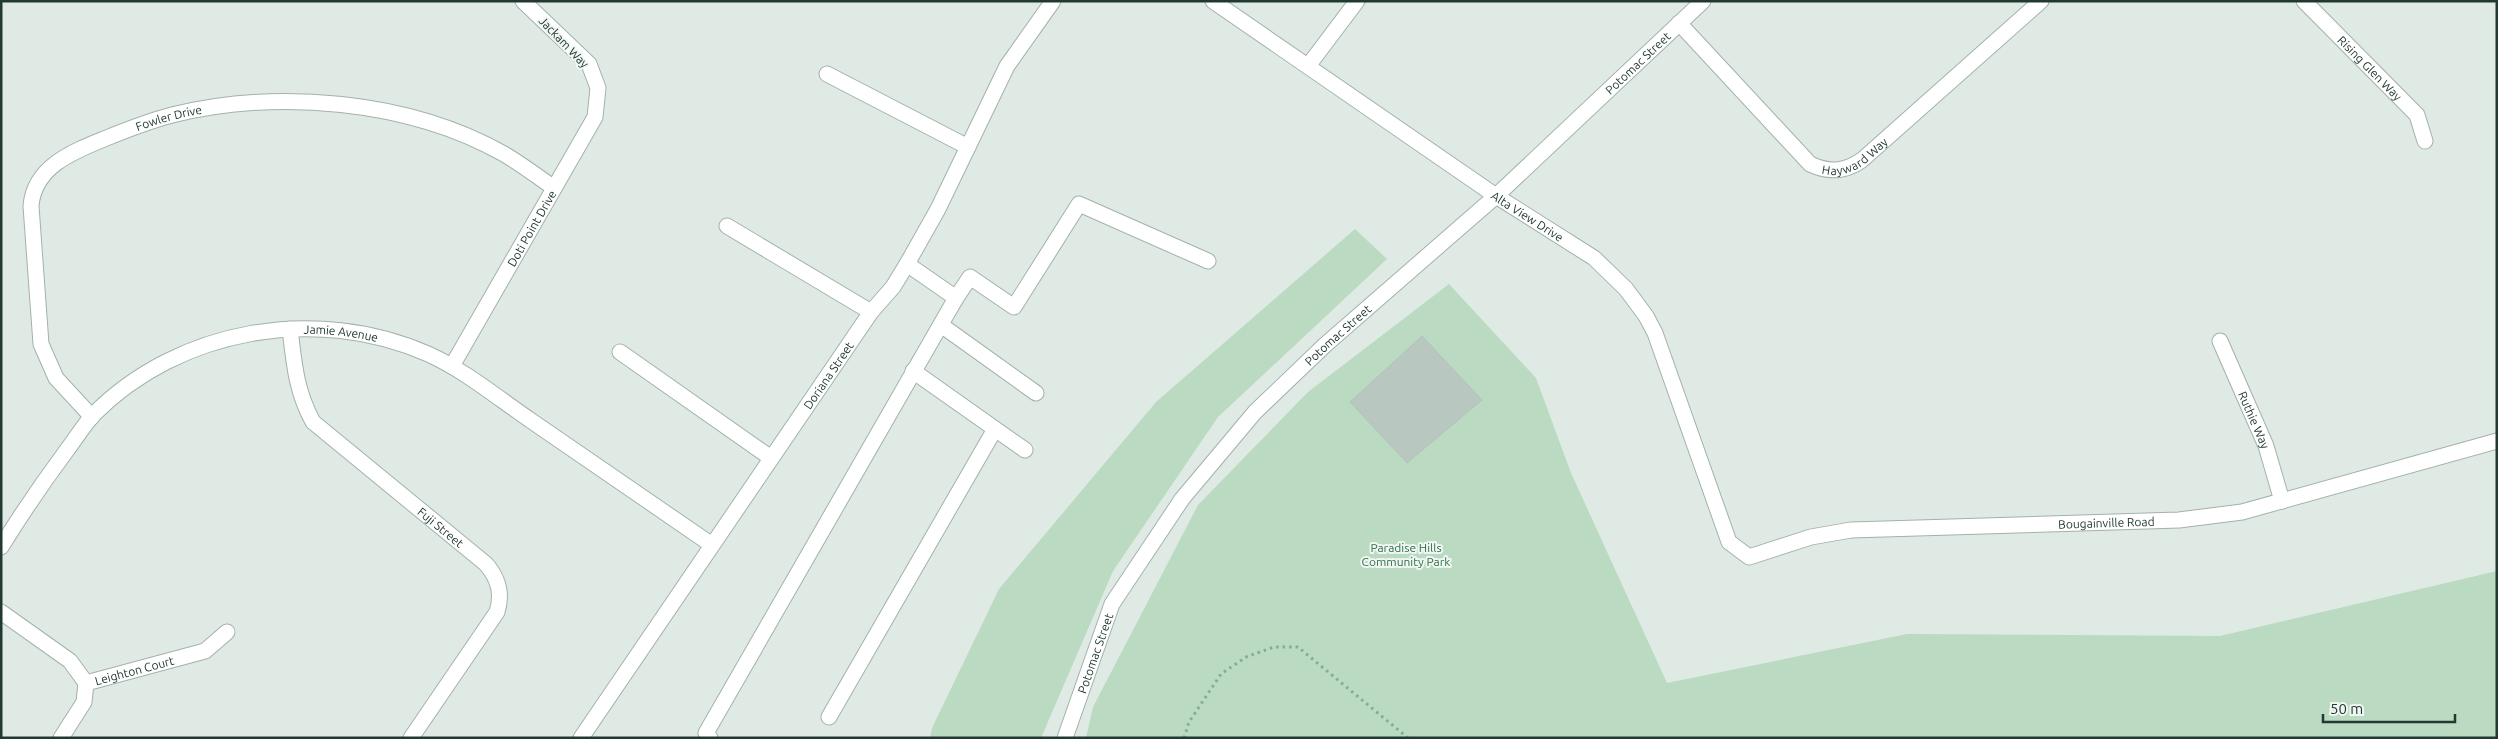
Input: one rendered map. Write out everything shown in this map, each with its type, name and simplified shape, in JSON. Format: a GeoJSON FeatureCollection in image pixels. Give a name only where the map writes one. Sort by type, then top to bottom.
{"type":"FeatureCollection","features":[{"type":"Feature","properties":{"kind":"street","name":"Jackam Way"},"geometry":{"type":"LineString","coordinates":[[523,1],[589,64],[598,88]]}},
{"type":"Feature","properties":{"kind":"street","name":"Doriana Street"},"geometry":{"type":"LineString","coordinates":[[581,738],[871,312],[893,287],[938,208],[1007,66],[1053,1]]}},
{"type":"Feature","properties":{"kind":"street","name":"Alta View Drive"},"geometry":{"type":"LineString","coordinates":[[1212,1],[1496,196],[1594,258],[1626,289],[1655,333],[1724,528]]}},
{"type":"Feature","properties":{"kind":"street"},"geometry":{"type":"LineString","coordinates":[[1308,66],[1357,1]]}},
{"type":"Feature","properties":{"kind":"street","name":"Potomac Street"},"geometry":{"type":"LineString","coordinates":[[1065,738],[1112,604],[1182,499],[1255,412],[1298,370],[1496,196],[1703,1]]}},
{"type":"Feature","properties":{"kind":"street","name":"Hayward Way"},"geometry":{"type":"LineString","coordinates":[[1678,23],[1810,164],[1834,171],[1844,170],[1862,160],[2041,1]]}},
{"type":"Feature","properties":{"kind":"street","name":"Rising Glen Way"},"geometry":{"type":"LineString","coordinates":[[2304,1],[2417,115],[2425,141]]}},
{"type":"Feature","properties":{"kind":"street"},"geometry":{"type":"LineString","coordinates":[[827,74],[968,147]]}},
{"type":"Feature","properties":{"kind":"street","name":"Doti Point Drive"},"geometry":{"type":"LineString","coordinates":[[452,366],[595,117],[598,88]]}},
{"type":"Feature","properties":{"kind":"street","name":"Fowler Drive"},"geometry":{"type":"LineString","coordinates":[[92,416],[56,378],[41,344],[31,206],[34,188],[46,170],[83,148],[171,115],[204,109],[270,102],[336,104],[404,116],[472,139],[504,154],[554,188]]}},
{"type":"Feature","properties":{"kind":"street"},"geometry":{"type":"LineString","coordinates":[[710,738],[706,733],[913,371],[970,277],[1014,306],[1079,204],[1208,261]]}},
{"type":"Feature","properties":{"kind":"street"},"geometry":{"type":"LineString","coordinates":[[726,226],[871,312]]}},
{"type":"Feature","properties":{"kind":"street"},"geometry":{"type":"LineString","coordinates":[[907,264],[956,298]]}},
{"type":"Feature","properties":{"kind":"street"},"geometry":{"type":"LineString","coordinates":[[940,325],[1036,393]]}},
{"type":"Feature","properties":{"kind":"street","name":"Jamie Avenue"},"geometry":{"type":"LineString","coordinates":[[1,547],[32,498],[92,416],[134,381],[183,354],[235,336],[290,329],[336,330],[374,336],[401,344],[452,366],[712,545]]}},
{"type":"Feature","properties":{"kind":"street","name":"Fuji Street"},"geometry":{"type":"LineString","coordinates":[[290,329],[296,379],[302,402],[313,422],[486,564],[497,579],[500,596],[497,612],[411,738]]}},
{"type":"Feature","properties":{"kind":"street","name":"Ruthie Way"},"geometry":{"type":"LineString","coordinates":[[2220,340],[2266,446],[2282,501]]}},
{"type":"Feature","properties":{"kind":"street"},"geometry":{"type":"LineString","coordinates":[[620,352],[772,458]]}},
{"type":"Feature","properties":{"kind":"street"},"geometry":{"type":"LineString","coordinates":[[913,371],[1025,450]]}},
{"type":"Feature","properties":{"kind":"street"},"geometry":{"type":"LineString","coordinates":[[828,717],[995,429]]}},
{"type":"Feature","properties":{"kind":"street","name":"Bougainville Road"},"geometry":{"type":"LineString","coordinates":[[1724,528],[1728,542],[1749,557],[1810,537],[1851,530],[2179,520],[2242,512],[2497,441]]}},
{"type":"Feature","properties":{"kind":"street","name":"Leighton Court"},"geometry":{"type":"LineString","coordinates":[[1,612],[70,661],[86,683],[205,651],[227,632]]}},
{"type":"Feature","properties":{"kind":"street"},"geometry":{"type":"LineString","coordinates":[[61,738],[84,702],[86,683]]}},
{"type":"Feature","properties":{"kind":"path"},"geometry":{"type":"LineString","coordinates":[[1184,738],[1189,722],[1221,674],[1246,657],[1274,647],[1298,646],[1408,738]]}},
{"type":"Feature","properties":{"kind":"green space"},"geometry":{"type":"Polygon","coordinates":[[[1355,229],[1387,259],[1218,417],[1113,571],[1041,738],[930,738],[932,728],[999,589],[1156,402],[1355,229]]]}},
{"type":"Feature","properties":{"kind":"green space","name":"Paradise Hills Community Park"},"geometry":{"type":"Polygon","coordinates":[[[1449,284],[1536,378],[1571,473],[1667,683],[1907,634],[2220,636],[2497,571],[2497,738],[1086,738],[1093,707],[1198,505],[1308,392],[1449,284]]]}},
{"type":"Feature","properties":{"kind":"building"},"geometry":{"type":"Polygon","coordinates":[[[1422,336],[1482,400],[1407,463],[1350,402],[1422,336]]]}}]}
